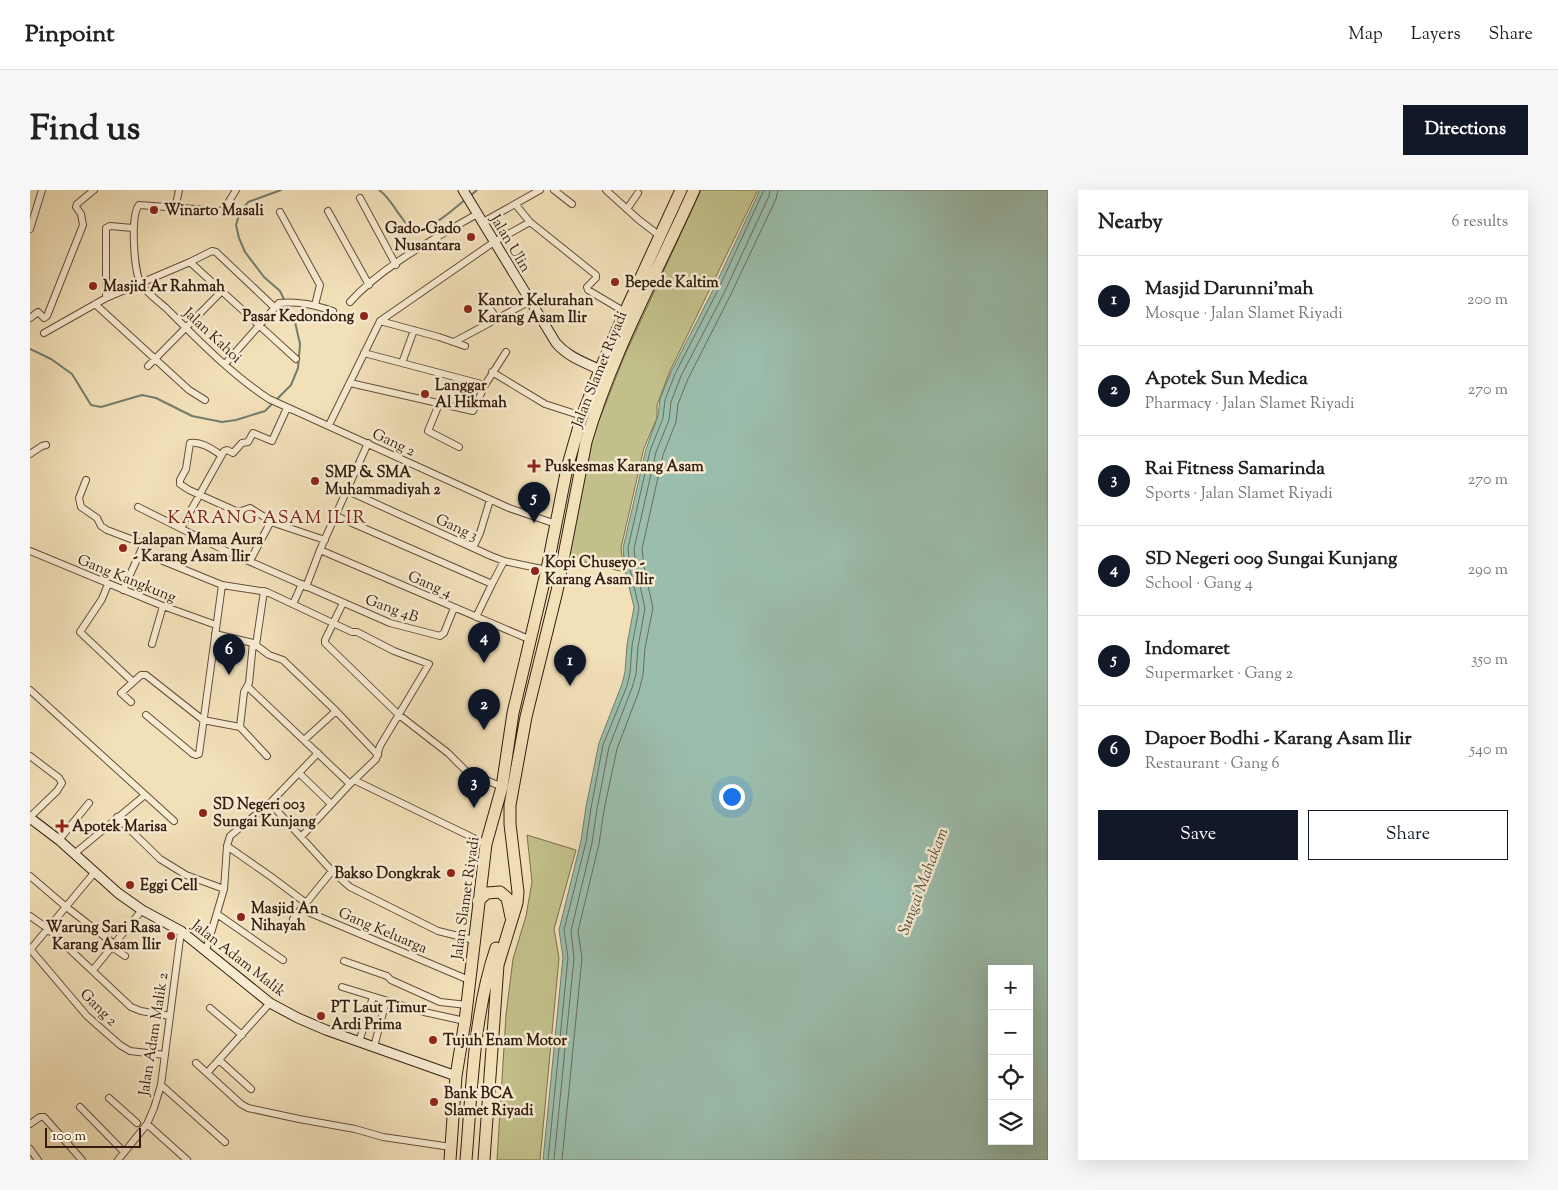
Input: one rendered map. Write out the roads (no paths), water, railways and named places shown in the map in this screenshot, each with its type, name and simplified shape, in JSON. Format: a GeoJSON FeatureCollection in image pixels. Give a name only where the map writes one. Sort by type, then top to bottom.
{"type":"FeatureCollection","features":[{"type":"Feature","properties":{"kind":"highway","name":"Jalan Slamet Riyadi"},"geometry":{"type":"LineString","coordinates":[[484,1160],[498,965],[517,903],[518,892],[510,824],[510,805],[526,716],[561,573],[586,442],[660,236],[681,190]]}},
{"type":"Feature","properties":{"kind":"highway","name":"Jalan Slamet Riyadi"},"geometry":{"type":"LineString","coordinates":[[450,1160],[456,1076],[465,1021],[486,844],[502,787],[513,713],[547,569],[567,468],[582,416],[625,312],[641,291],[694,190]]}},
{"type":"Feature","properties":{"kind":"highway"},"geometry":{"type":"LineString","coordinates":[[543,586],[557,591]]}},
{"type":"Feature","properties":{"kind":"highway"},"geometry":{"type":"LineString","coordinates":[[478,901],[487,893],[495,892],[504,895],[509,903],[512,922]]}},
{"type":"Feature","properties":{"kind":"highway","name":"Jalan Slamet Riyadi"},"geometry":{"type":"LineString","coordinates":[[466,1160],[484,989],[498,942],[512,922]]}},
{"type":"Feature","properties":{"kind":"highway"},"geometry":{"type":"LineString","coordinates":[[478,1160],[481,1141],[486,1134]]}},
{"type":"Feature","properties":{"kind":"street"},"geometry":{"type":"LineString","coordinates":[[30,229],[42,190]]}},
{"type":"Feature","properties":{"kind":"street"},"geometry":{"type":"LineString","coordinates":[[78,190],[84,197]]}},
{"type":"Feature","properties":{"kind":"street"},"geometry":{"type":"LineString","coordinates":[[30,318],[38,312],[44,318],[47,316],[83,225],[81,214],[76,207],[77,204],[94,190]]}},
{"type":"Feature","properties":{"kind":"street"},"geometry":{"type":"LineString","coordinates":[[175,209],[179,190]]}},
{"type":"Feature","properties":{"kind":"street"},"geometry":{"type":"LineString","coordinates":[[141,284],[134,249],[133,228],[136,208],[139,205],[223,212],[236,190]]}},
{"type":"Feature","properties":{"kind":"street","name":"Jalan Ulin"},"geometry":{"type":"LineString","coordinates":[[463,190],[530,301],[563,351],[600,370]]}},
{"type":"Feature","properties":{"kind":"street"},"geometry":{"type":"LineString","coordinates":[[483,222],[540,190]]}},
{"type":"Feature","properties":{"kind":"street"},"geometry":{"type":"LineString","coordinates":[[554,190],[572,204]]}},
{"type":"Feature","properties":{"kind":"street"},"geometry":{"type":"LineString","coordinates":[[606,190],[660,236]]}},
{"type":"Feature","properties":{"kind":"street"},"geometry":{"type":"LineString","coordinates":[[627,209],[638,193]]}},
{"type":"Feature","properties":{"kind":"street"},"geometry":{"type":"LineString","coordinates":[[360,198],[396,265]]}},
{"type":"Feature","properties":{"kind":"street"},"geometry":{"type":"LineString","coordinates":[[515,204],[530,222],[596,275],[596,278],[587,287],[588,290],[625,312]]}},
{"type":"Feature","properties":{"kind":"street"},"geometry":{"type":"LineString","coordinates":[[328,210],[369,285]]}},
{"type":"Feature","properties":{"kind":"street"},"geometry":{"type":"LineString","coordinates":[[280,212],[320,285],[315,305]]}},
{"type":"Feature","properties":{"kind":"street"},"geometry":{"type":"LineString","coordinates":[[350,302],[396,265],[477,214]]}},
{"type":"Feature","properties":{"kind":"street"},"geometry":{"type":"LineString","coordinates":[[329,426],[380,321],[494,242],[530,222]]}},
{"type":"Feature","properties":{"kind":"street"},"geometry":{"type":"LineString","coordinates":[[106,298],[106,228],[110,226],[133,228]]}},
{"type":"Feature","properties":{"kind":"street"},"geometry":{"type":"LineString","coordinates":[[44,333],[106,298],[214,251],[277,305]]}},
{"type":"Feature","properties":{"kind":"street"},"geometry":{"type":"LineString","coordinates":[[190,262],[296,359]]}},
{"type":"Feature","properties":{"kind":"street","name":"Jalan Kahoi"},"geometry":{"type":"LineString","coordinates":[[141,284],[250,386],[278,403]]}},
{"type":"Feature","properties":{"kind":"street"},"geometry":{"type":"LineString","coordinates":[[148,366],[222,291]]}},
{"type":"Feature","properties":{"kind":"street"},"geometry":{"type":"LineString","coordinates":[[480,294],[497,319]]}},
{"type":"Feature","properties":{"kind":"street"},"geometry":{"type":"LineString","coordinates":[[226,364],[277,305],[295,301],[333,311]]}},
{"type":"Feature","properties":{"kind":"street"},"geometry":{"type":"LineString","coordinates":[[454,342],[530,301]]}},
{"type":"Feature","properties":{"kind":"street"},"geometry":{"type":"LineString","coordinates":[[94,304],[189,390],[205,400]]}},
{"type":"Feature","properties":{"kind":"street"},"geometry":{"type":"LineString","coordinates":[[380,321],[465,346]]}},
{"type":"Feature","properties":{"kind":"street"},"geometry":{"type":"LineString","coordinates":[[402,363],[414,330]]}},
{"type":"Feature","properties":{"kind":"street"},"geometry":{"type":"LineString","coordinates":[[350,384],[473,411],[485,384],[506,352]]}},
{"type":"Feature","properties":{"kind":"street"},"geometry":{"type":"LineString","coordinates":[[364,353],[485,384]]}},
{"type":"Feature","properties":{"kind":"street"},"geometry":{"type":"LineString","coordinates":[[492,372],[545,404],[582,416]]}},
{"type":"Feature","properties":{"kind":"street","name":"Gang 2"},"geometry":{"type":"LineString","coordinates":[[278,403],[490,500],[556,524]]}},
{"type":"Feature","properties":{"kind":"street"},"geometry":{"type":"LineString","coordinates":[[439,404],[428,432],[459,447]]}},
{"type":"Feature","properties":{"kind":"street"},"geometry":{"type":"LineString","coordinates":[[181,528],[221,455],[226,450],[233,453],[242,444],[248,442],[253,433],[272,441],[287,408]]}},
{"type":"Feature","properties":{"kind":"street"},"geometry":{"type":"LineString","coordinates":[[221,455],[209,447],[194,442],[190,443],[186,469],[179,482],[182,487],[238,512],[250,508],[270,521],[325,540]]}},
{"type":"Feature","properties":{"kind":"street"},"geometry":{"type":"LineString","coordinates":[[293,604],[304,586],[368,443]]}},
{"type":"Feature","properties":{"kind":"street"},"geometry":{"type":"LineString","coordinates":[[30,454],[46,445]]}},
{"type":"Feature","properties":{"kind":"street"},"geometry":{"type":"LineString","coordinates":[[86,480],[80,498],[81,507],[95,516],[101,526],[107,530],[144,544],[124,590]]}},
{"type":"Feature","properties":{"kind":"street","name":"Gang 3"},"geometry":{"type":"LineString","coordinates":[[348,491],[504,561],[561,573]]}},
{"type":"Feature","properties":{"kind":"street"},"geometry":{"type":"LineString","coordinates":[[473,548],[480,533],[490,500]]}},
{"type":"Feature","properties":{"kind":"street","name":"Gang 4B"},"geometry":{"type":"LineString","coordinates":[[138,507],[304,586],[390,623],[440,636],[444,633],[454,608]]}},
{"type":"Feature","properties":{"kind":"street"},"geometry":{"type":"LineString","coordinates":[[336,516],[492,584]]}},
{"type":"Feature","properties":{"kind":"street"},"geometry":{"type":"LineString","coordinates":[[250,561],[270,521]]}},
{"type":"Feature","properties":{"kind":"street","name":"Gang 4"},"geometry":{"type":"LineString","coordinates":[[320,550],[531,640]]}},
{"type":"Feature","properties":{"kind":"street","name":"Gang Kangkung"},"geometry":{"type":"LineString","coordinates":[[30,551],[163,606],[216,625]]}},
{"type":"Feature","properties":{"kind":"street"},"geometry":{"type":"LineString","coordinates":[[141,552],[222,585],[264,591],[352,632],[357,632],[394,651],[429,664],[380,746],[376,759],[331,804],[301,838]]}},
{"type":"Feature","properties":{"kind":"street"},"geometry":{"type":"LineString","coordinates":[[476,617],[504,561]]}},
{"type":"Feature","properties":{"kind":"street"},"geometry":{"type":"LineString","coordinates":[[108,584],[95,610],[80,632],[132,682]]}},
{"type":"Feature","properties":{"kind":"street"},"geometry":{"type":"LineString","coordinates":[[146,715],[196,755],[199,754],[222,585]]}},
{"type":"Feature","properties":{"kind":"street"},"geometry":{"type":"LineString","coordinates":[[240,727],[244,692],[248,687],[264,591]]}},
{"type":"Feature","properties":{"kind":"street"},"geometry":{"type":"LineString","coordinates":[[343,602],[325,643],[399,715],[448,753],[466,771],[502,787]]}},
{"type":"Feature","properties":{"kind":"street"},"geometry":{"type":"LineString","coordinates":[[152,644],[163,606]]}},
{"type":"Feature","properties":{"kind":"street"},"geometry":{"type":"LineString","coordinates":[[216,634],[254,644],[269,655],[283,660],[378,754]]}},
{"type":"Feature","properties":{"kind":"street"},"geometry":{"type":"LineString","coordinates":[[131,702],[121,693],[140,675],[146,675],[203,720],[240,727],[267,756]]}},
{"type":"Feature","properties":{"kind":"street"},"geometry":{"type":"LineString","coordinates":[[248,687],[318,753],[352,782],[486,844]]}},
{"type":"Feature","properties":{"kind":"street"},"geometry":{"type":"LineString","coordinates":[[30,690],[144,796],[174,821]]}},
{"type":"Feature","properties":{"kind":"street"},"geometry":{"type":"LineString","coordinates":[[304,740],[336,711]]}},
{"type":"Feature","properties":{"kind":"street"},"geometry":{"type":"LineString","coordinates":[[206,950],[224,889],[227,846],[230,836],[270,803],[318,753]]}},
{"type":"Feature","properties":{"kind":"street"},"geometry":{"type":"LineString","coordinates":[[30,756],[60,778],[62,783],[57,791],[30,817]]}},
{"type":"Feature","properties":{"kind":"street"},"geometry":{"type":"LineString","coordinates":[[299,772],[331,804]]}},
{"type":"Feature","properties":{"kind":"street"},"geometry":{"type":"LineString","coordinates":[[74,854],[144,796]]}},
{"type":"Feature","properties":{"kind":"street"},"geometry":{"type":"LineString","coordinates":[[59,840],[89,803]]}},
{"type":"Feature","properties":{"kind":"street"},"geometry":{"type":"LineString","coordinates":[[270,803],[332,871],[350,887],[438,931],[474,940]]}},
{"type":"Feature","properties":{"kind":"street","name":"Jalan Adam Malik"},"geometry":{"type":"LineString","coordinates":[[30,817],[59,840],[94,873],[142,910],[181,930],[270,1003],[298,1018],[359,1042],[456,1076]]}},
{"type":"Feature","properties":{"kind":"street"},"geometry":{"type":"LineString","coordinates":[[117,817],[160,860],[186,875],[224,889]]}},
{"type":"Feature","properties":{"kind":"street"},"geometry":{"type":"LineString","coordinates":[[227,846],[306,903]]}},
{"type":"Feature","properties":{"kind":"street"},"geometry":{"type":"LineString","coordinates":[[293,919],[332,871]]}},
{"type":"Feature","properties":{"kind":"street"},"geometry":{"type":"LineString","coordinates":[[30,950],[94,873]]}},
{"type":"Feature","properties":{"kind":"street"},"geometry":{"type":"LineString","coordinates":[[30,876],[125,956]]}},
{"type":"Feature","properties":{"kind":"street","name":"Gang Keluarga"},"geometry":{"type":"LineString","coordinates":[[300,909],[469,980]]}},
{"type":"Feature","properties":{"kind":"street"},"geometry":{"type":"LineString","coordinates":[[93,970],[142,910]]}},
{"type":"Feature","properties":{"kind":"street"},"geometry":{"type":"LineString","coordinates":[[217,914],[283,960]]}},
{"type":"Feature","properties":{"kind":"street"},"geometry":{"type":"LineString","coordinates":[[30,916],[47,928],[131,1007],[141,1011],[170,1016]]}},
{"type":"Feature","properties":{"kind":"street","name":"Jalan Adam Malik 2"},"geometry":{"type":"LineString","coordinates":[[118,1160],[154,1108],[161,1085],[181,930]]}},
{"type":"Feature","properties":{"kind":"street","name":"Gang 2"},"geometry":{"type":"LineString","coordinates":[[30,950],[87,1016],[120,1045],[130,1051],[165,1055]]}},
{"type":"Feature","properties":{"kind":"street"},"geometry":{"type":"LineString","coordinates":[[344,961],[387,976],[391,980],[440,1002],[467,1005]]}},
{"type":"Feature","properties":{"kind":"street"},"geometry":{"type":"LineString","coordinates":[[342,987],[424,1012],[465,1021]]}},
{"type":"Feature","properties":{"kind":"street"},"geometry":{"type":"LineString","coordinates":[[359,1042],[373,997]]}},
{"type":"Feature","properties":{"kind":"street"},"geometry":{"type":"LineString","coordinates":[[374,1047],[386,1001]]}},
{"type":"Feature","properties":{"kind":"street"},"geometry":{"type":"LineString","coordinates":[[207,1074],[270,1003]]}},
{"type":"Feature","properties":{"kind":"street"},"geometry":{"type":"LineString","coordinates":[[210,1008],[242,1035]]}},
{"type":"Feature","properties":{"kind":"street"},"geometry":{"type":"LineString","coordinates":[[219,1060],[251,1089]]}},
{"type":"Feature","properties":{"kind":"street"},"geometry":{"type":"LineString","coordinates":[[196,1063],[241,1104],[248,1108],[299,1120],[355,1129],[383,1137],[451,1147]]}},
{"type":"Feature","properties":{"kind":"street"},"geometry":{"type":"LineString","coordinates":[[161,1085],[225,1142]]}},
{"type":"Feature","properties":{"kind":"street"},"geometry":{"type":"LineString","coordinates":[[108,1098],[187,1160]]}},
{"type":"Feature","properties":{"kind":"street"},"geometry":{"type":"LineString","coordinates":[[80,1107],[124,1152]]}},
{"type":"Feature","properties":{"kind":"street"},"geometry":{"type":"LineString","coordinates":[[31,1121],[41,1116],[44,1117],[82,1160]]}},
{"type":"Feature","properties":{"kind":"street"},"geometry":{"type":"LineString","coordinates":[[30,1149],[38,1160]]}},
{"type":"Feature","properties":{"kind":"water","name":"Sungai Mahakam"},"geometry":{"type":"Polygon","coordinates":[[[760,190],[1048,190],[1048,1160],[543,1160],[563,957],[559,930],[581,841],[599,743],[625,672],[627,645],[634,607],[625,570],[623,548],[646,449],[658,416],[660,399],[671,372],[714,288],[760,190]]]}},
{"type":"Feature","properties":{"kind":"waterway"},"geometry":{"type":"LineString","coordinates":[[30,349],[51,359],[72,374],[91,405],[101,407],[142,395],[156,398],[192,416],[222,422],[236,420],[265,411],[291,385],[298,368],[300,344],[295,322],[280,291],[264,277],[245,252],[236,225],[240,212],[248,202],[281,190]]}},
{"type":"Feature","properties":{"kind":"waterway"},"geometry":{"type":"LineString","coordinates":[[379,190],[389,199],[408,225],[413,229],[419,230],[441,219],[466,199]]}},
{"type":"Feature","properties":{"kind":"waterway"},"geometry":{"type":"LineString","coordinates":[[470,196],[477,190]]}},
{"type":"Feature","properties":{"kind":"place","name":"Winarto Masali"},"geometry":{"type":"Point","coordinates":[154,210]}},
{"type":"Feature","properties":{"kind":"place","name":"Gado-Gado Nusantara"},"geometry":{"type":"Point","coordinates":[471,237]}},
{"type":"Feature","properties":{"kind":"place","name":"Bepede Kaltim"},"geometry":{"type":"Point","coordinates":[615,282]}},
{"type":"Feature","properties":{"kind":"place","name":"Masjid Ar Rahmah"},"geometry":{"type":"Point","coordinates":[93,286]}},
{"type":"Feature","properties":{"kind":"place","name":"Kantor Kelurahan Karang Asam Ilir"},"geometry":{"type":"Point","coordinates":[468,309]}},
{"type":"Feature","properties":{"kind":"place","name":"Pasar Kedondong"},"geometry":{"type":"Point","coordinates":[364,316]}},
{"type":"Feature","properties":{"kind":"place","name":"Langgar Al Hikmah"},"geometry":{"type":"Point","coordinates":[425,394]}},
{"type":"Feature","properties":{"kind":"place","name":"Puskesmas Karang Asam"},"geometry":{"type":"Point","coordinates":[534,466]}},
{"type":"Feature","properties":{"kind":"place","name":"SMP & SMA Muhammadiyah 2"},"geometry":{"type":"Point","coordinates":[315,481]}},
{"type":"Feature","properties":{"kind":"place","name":"Indomaret"},"geometry":{"type":"Point","coordinates":[534,523]}},
{"type":"Feature","properties":{"kind":"place","name":"Lalapan Mama Aura - Karang Asam Ilir"},"geometry":{"type":"Point","coordinates":[123,548]}},
{"type":"Feature","properties":{"kind":"place","name":"Kopi Chuseyo - Karang Asam Ilir"},"geometry":{"type":"Point","coordinates":[535,571]}},
{"type":"Feature","properties":{"kind":"place","name":"SD Negeri 009 Sungai Kunjang"},"geometry":{"type":"Point","coordinates":[484,663]}},
{"type":"Feature","properties":{"kind":"place","name":"Dapoer Bodhi - Karang Asam Ilir"},"geometry":{"type":"Point","coordinates":[229,675]}},
{"type":"Feature","properties":{"kind":"place","name":"Masjid Darunni'mah"},"geometry":{"type":"Point","coordinates":[570,686]}},
{"type":"Feature","properties":{"kind":"place","name":"Apotek Sun Medica"},"geometry":{"type":"Point","coordinates":[484,730]}},
{"type":"Feature","properties":{"kind":"place","name":"Rai Fitness Samarinda"},"geometry":{"type":"Point","coordinates":[474,808]}},
{"type":"Feature","properties":{"kind":"place","name":"SD Negeri 003 Sungai Kunjang"},"geometry":{"type":"Point","coordinates":[203,813]}},
{"type":"Feature","properties":{"kind":"place","name":"Apotek Marisa"},"geometry":{"type":"Point","coordinates":[62,826]}},
{"type":"Feature","properties":{"kind":"place","name":"Bakso Dongkrak"},"geometry":{"type":"Point","coordinates":[451,873]}},
{"type":"Feature","properties":{"kind":"place","name":"Eggi Cell"},"geometry":{"type":"Point","coordinates":[130,885]}},
{"type":"Feature","properties":{"kind":"place","name":"Masjid An Nihayah"},"geometry":{"type":"Point","coordinates":[241,917]}},
{"type":"Feature","properties":{"kind":"place","name":"Warung Sari Rasa Karang Asam Ilir"},"geometry":{"type":"Point","coordinates":[171,936]}},
{"type":"Feature","properties":{"kind":"place","name":"PT Laut Timur Ardi Prima"},"geometry":{"type":"Point","coordinates":[321,1016]}},
{"type":"Feature","properties":{"kind":"place","name":"Tujuh Enam Motor"},"geometry":{"type":"Point","coordinates":[433,1040]}},
{"type":"Feature","properties":{"kind":"place","name":"Bank BCA Slamet Riyadi"},"geometry":{"type":"Point","coordinates":[434,1102]}},
{"type":"Feature","properties":{"kind":"district","name":"KARANG ASAM ILIR"},"geometry":{"type":"Point","coordinates":[267,517]}}]}
